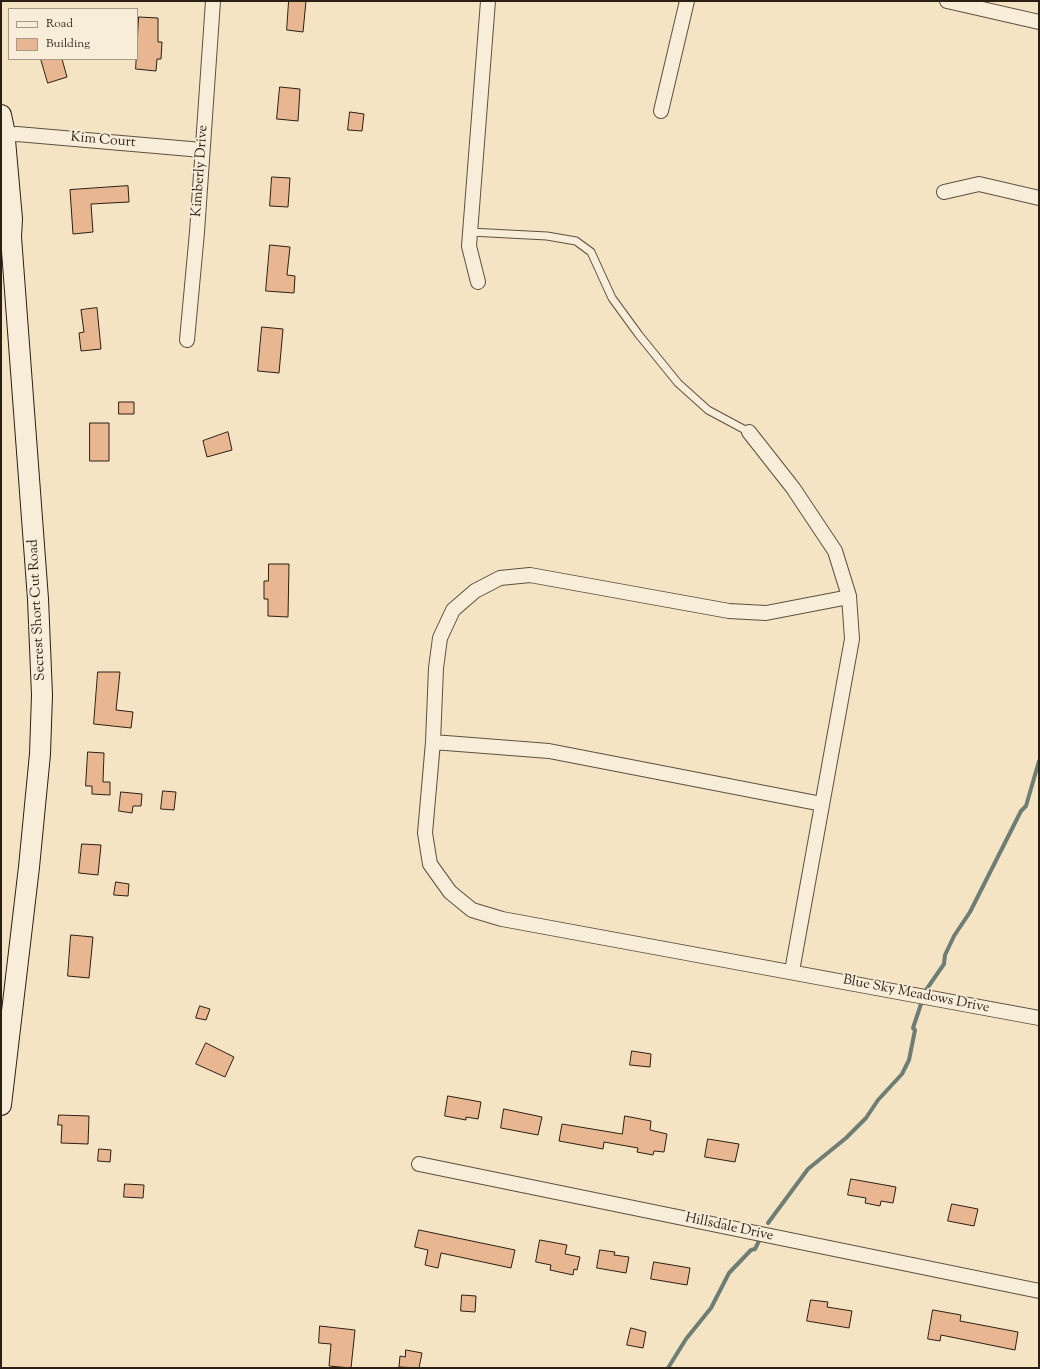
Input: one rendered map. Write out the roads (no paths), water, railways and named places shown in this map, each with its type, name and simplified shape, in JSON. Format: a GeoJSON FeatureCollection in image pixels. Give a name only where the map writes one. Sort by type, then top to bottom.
{"type":"FeatureCollection","features":[{"type":"Feature","properties":{"kind":"main road","name":"Secrest Short Cut Road"},"geometry":{"type":"LineString","coordinates":[[1,115],[5,135],[10,189],[12,219],[11,237],[38,591],[42,695],[40,754],[29,867],[1,1105]]}},
{"type":"Feature","properties":{"kind":"street","name":"Kimberly Drive"},"geometry":{"type":"LineString","coordinates":[[187,340],[197,232],[213,1]]}},
{"type":"Feature","properties":{"kind":"street"},"geometry":{"type":"LineString","coordinates":[[478,282],[469,246],[488,1]]}},
{"type":"Feature","properties":{"kind":"street"},"geometry":{"type":"LineString","coordinates":[[661,111],[687,1]]}},
{"type":"Feature","properties":{"kind":"street"},"geometry":{"type":"LineString","coordinates":[[946,1],[1039,22]]}},
{"type":"Feature","properties":{"kind":"street","name":"Kim Court"},"geometry":{"type":"LineString","coordinates":[[5,135],[17,134],[202,150]]}},
{"type":"Feature","properties":{"kind":"street"},"geometry":{"type":"LineString","coordinates":[[944,192],[979,184],[1039,198]]}},
{"type":"Feature","properties":{"kind":"street"},"geometry":{"type":"LineString","coordinates":[[749,432],[793,488],[835,551],[849,597],[852,640],[792,971]]}},
{"type":"Feature","properties":{"kind":"street","name":"Blue Sky Meadows Drive"},"geometry":{"type":"LineString","coordinates":[[849,597],[766,613],[728,612],[530,575],[500,578],[475,592],[453,610],[440,638],[436,668],[433,742],[425,833],[430,864],[450,892],[472,910],[502,919],[792,971],[1039,1018]]}},
{"type":"Feature","properties":{"kind":"street"},"geometry":{"type":"LineString","coordinates":[[433,742],[549,751],[822,804]]}},
{"type":"Feature","properties":{"kind":"street","name":"Hillsdale Drive"},"geometry":{"type":"LineString","coordinates":[[419,1164],[1039,1291]]}},
{"type":"Feature","properties":{"kind":"lane"},"geometry":{"type":"LineString","coordinates":[[470,232],[547,236],[576,241],[591,252],[612,298],[638,335],[678,383],[708,410],[749,432]]}},
{"type":"Feature","properties":{"kind":"waterway"},"geometry":{"type":"LineString","coordinates":[[926,990],[944,964],[945,955],[954,936],[970,912],[1021,811],[1026,806],[1039,761]]}},
{"type":"Feature","properties":{"kind":"waterway"},"geometry":{"type":"LineString","coordinates":[[768,1223],[808,1169],[846,1138],[866,1118],[878,1100],[902,1074],[909,1060],[915,1030],[913,1028],[921,1004]]}},
{"type":"Feature","properties":{"kind":"waterway"},"geometry":{"type":"LineString","coordinates":[[668,1368],[686,1339],[711,1308],[729,1273],[751,1250],[755,1249],[760,1239]]}}]}
